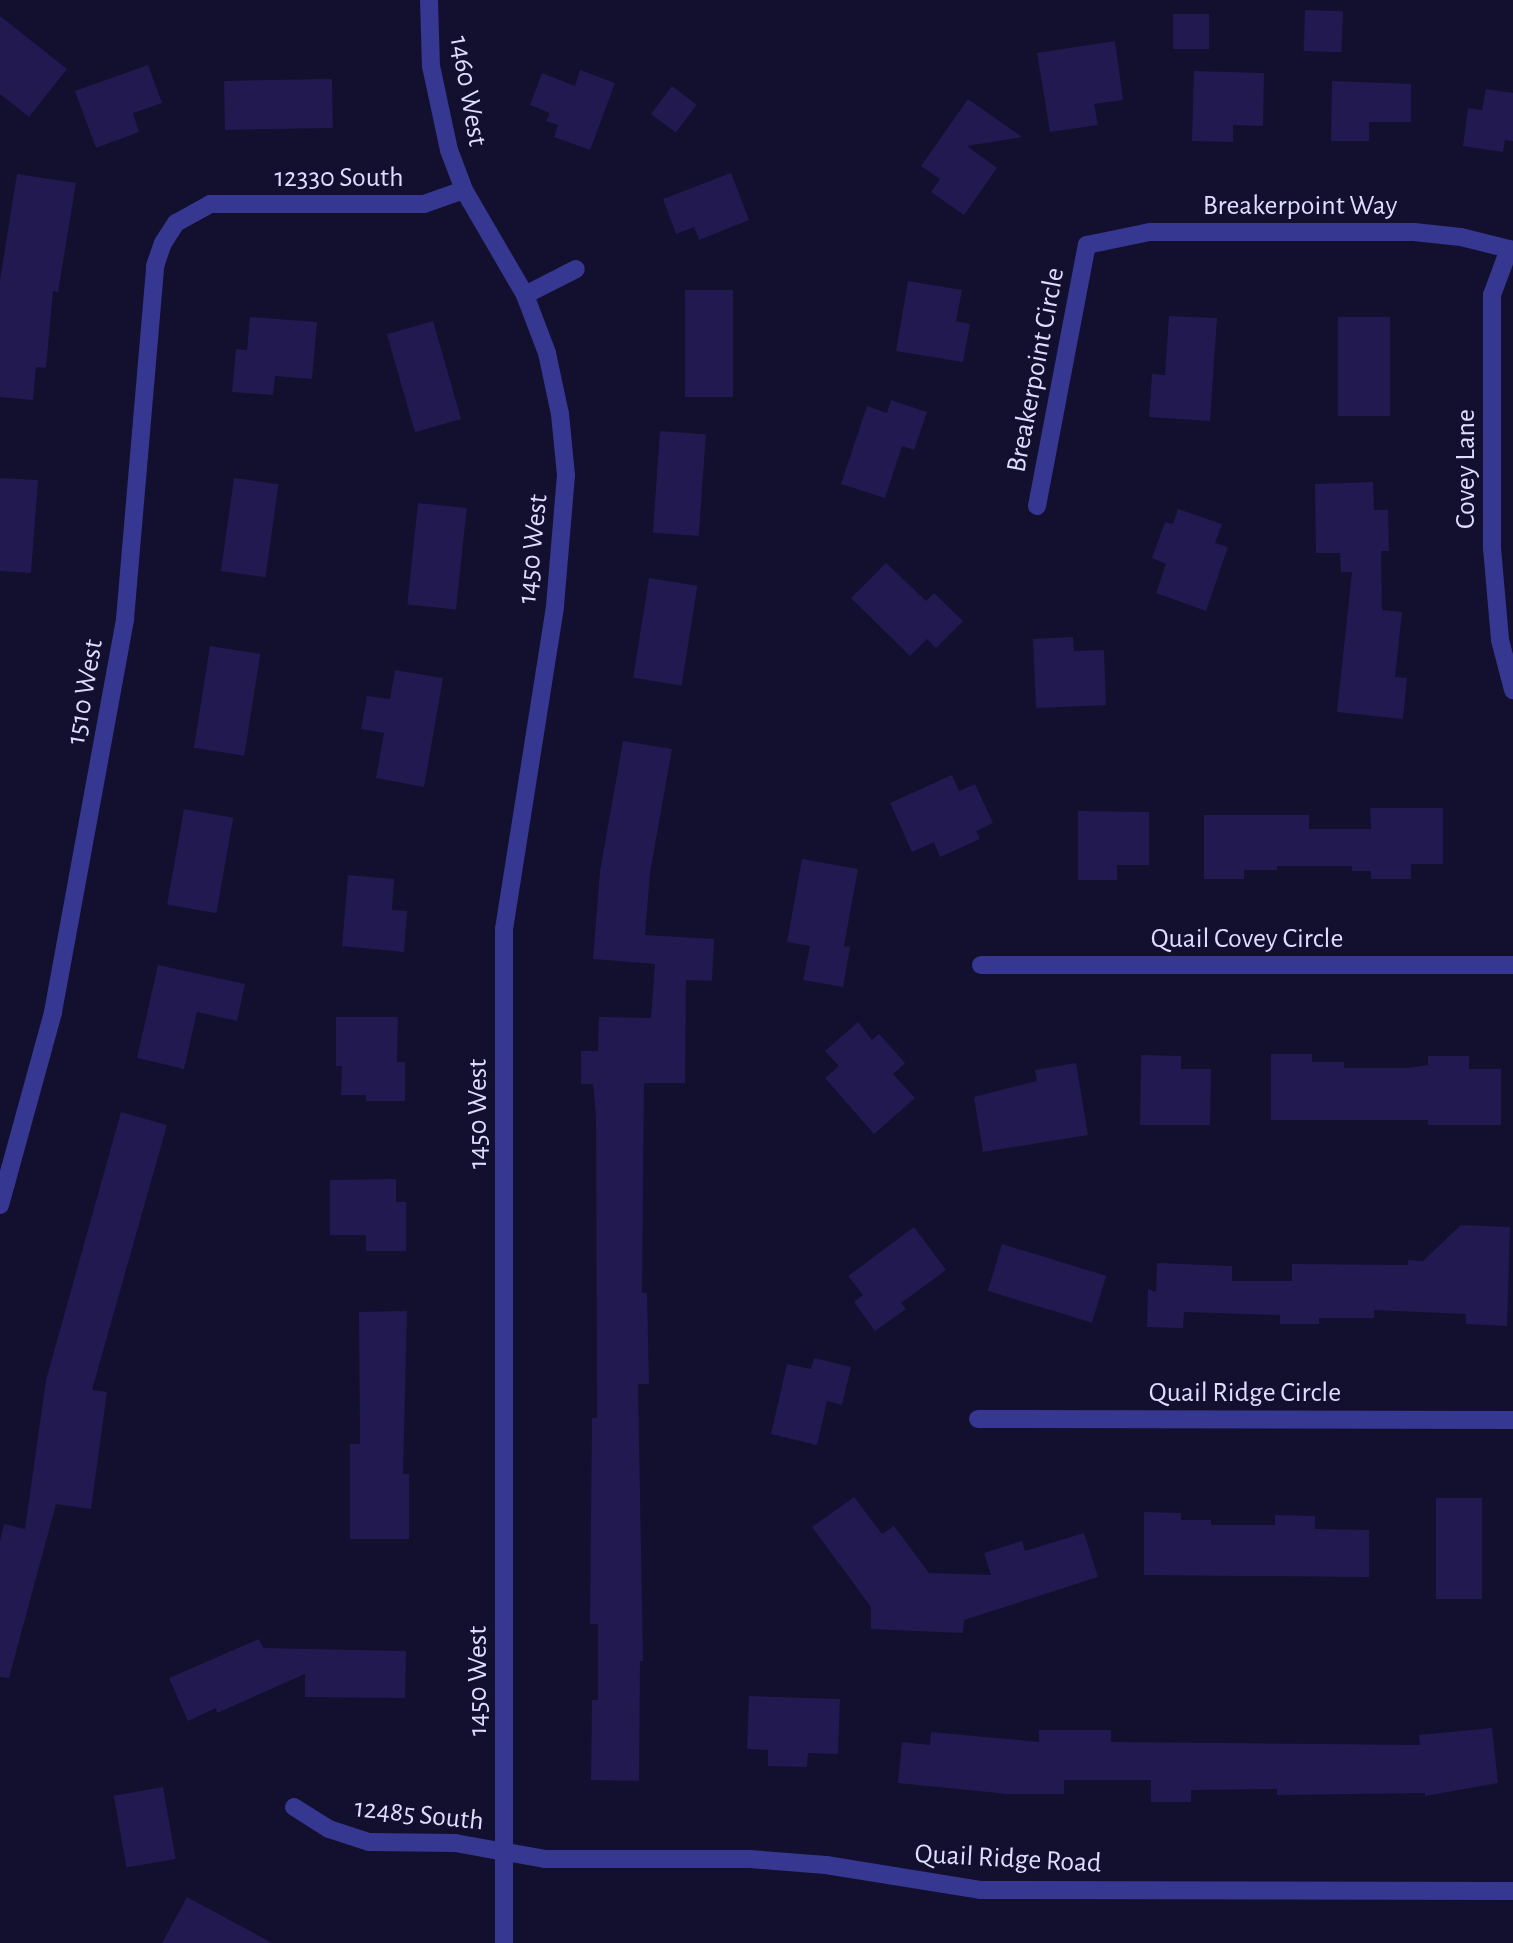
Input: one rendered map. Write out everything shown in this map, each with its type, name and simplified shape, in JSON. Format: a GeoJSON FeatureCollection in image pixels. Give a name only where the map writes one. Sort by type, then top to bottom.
{"type":"FeatureCollection","features":[{"type":"Feature","properties":{"kind":"street","name":"1460 West"},"geometry":{"type":"LineString","coordinates":[[429,0],[431,66],[449,150],[464,190]]}},
{"type":"Feature","properties":{"kind":"street","name":"12330 South"},"geometry":{"type":"LineString","coordinates":[[210,204],[424,204],[464,190]]}},
{"type":"Feature","properties":{"kind":"street","name":"1450 West"},"geometry":{"type":"LineString","coordinates":[[464,190],[525,295],[547,353],[560,414],[566,475],[555,607],[504,929],[504,1943]]}},
{"type":"Feature","properties":{"kind":"street","name":"1510 West"},"geometry":{"type":"LineString","coordinates":[[0,1205],[53,1013],[125,619],[155,266],[176,223],[210,204]]}},
{"type":"Feature","properties":{"kind":"street","name":"Breakerpoint Way"},"geometry":{"type":"LineString","coordinates":[[1087,245],[1150,232],[1414,232],[1461,237],[1511,249]]}},
{"type":"Feature","properties":{"kind":"street","name":"Breakerpoint Circle"},"geometry":{"type":"LineString","coordinates":[[1037,506],[1087,245]]}},
{"type":"Feature","properties":{"kind":"street","name":"Covey Lane"},"geometry":{"type":"LineString","coordinates":[[1511,249],[1492,295],[1492,548],[1500,640],[1513,690]]}},
{"type":"Feature","properties":{"kind":"street"},"geometry":{"type":"LineString","coordinates":[[525,295],[576,269]]}},
{"type":"Feature","properties":{"kind":"street","name":"Quail Covey Circle"},"geometry":{"type":"LineString","coordinates":[[981,965],[1513,965]]}},
{"type":"Feature","properties":{"kind":"street","name":"Quail Ridge Circle"},"geometry":{"type":"LineString","coordinates":[[978,1419],[1513,1420]]}},
{"type":"Feature","properties":{"kind":"street","name":"12485 South"},"geometry":{"type":"LineString","coordinates":[[294,1807],[329,1829],[369,1842],[456,1843],[504,1851]]}},
{"type":"Feature","properties":{"kind":"street","name":"Quail Ridge Road"},"geometry":{"type":"LineString","coordinates":[[504,1851],[545,1859],[801,1863],[980,1890],[1513,1891]]}},
{"type":"Feature","properties":{"kind":"building"},"geometry":{"type":"Polygon","coordinates":[[[1305,10],[1343,11],[1342,52],[1304,51],[1305,10]]]}},
{"type":"Feature","properties":{"kind":"building"},"geometry":{"type":"Polygon","coordinates":[[[1173,14],[1209,14],[1209,49],[1173,49],[1173,14]]]}},
{"type":"Feature","properties":{"kind":"building"},"geometry":{"type":"Polygon","coordinates":[[[0,16],[67,69],[29,117],[0,94],[0,16]]]}},
{"type":"Feature","properties":{"kind":"building"},"geometry":{"type":"Polygon","coordinates":[[[1115,41],[1123,100],[1094,104],[1098,125],[1050,132],[1037,53],[1115,41]]]}},
{"type":"Feature","properties":{"kind":"building"},"geometry":{"type":"Polygon","coordinates":[[[148,65],[162,103],[133,113],[139,132],[96,148],[75,91],[148,65]]]}},
{"type":"Feature","properties":{"kind":"building"},"geometry":{"type":"Polygon","coordinates":[[[580,70],[615,83],[590,150],[554,137],[558,125],[546,121],[550,113],[530,105],[542,73],[575,86],[580,70]]]}},
{"type":"Feature","properties":{"kind":"building"},"geometry":{"type":"Polygon","coordinates":[[[1194,71],[1264,73],[1263,126],[1233,125],[1233,142],[1192,141],[1194,71]]]}},
{"type":"Feature","properties":{"kind":"building"},"geometry":{"type":"Polygon","coordinates":[[[332,79],[333,128],[225,130],[224,81],[332,79]]]}},
{"type":"Feature","properties":{"kind":"building"},"geometry":{"type":"Polygon","coordinates":[[[1332,81],[1411,84],[1411,122],[1369,122],[1369,141],[1331,141],[1332,81]]]}},
{"type":"Feature","properties":{"kind":"building"},"geometry":{"type":"Polygon","coordinates":[[[672,86],[697,105],[676,133],[651,114],[672,86]]]}},
{"type":"Feature","properties":{"kind":"building"},"geometry":{"type":"Polygon","coordinates":[[[1486,89],[1513,93],[1513,141],[1505,140],[1503,152],[1463,146],[1468,108],[1482,110],[1486,89]]]}},
{"type":"Feature","properties":{"kind":"building"},"geometry":{"type":"Polygon","coordinates":[[[968,99],[1022,137],[967,146],[997,168],[964,215],[931,192],[940,179],[921,166],[968,99]]]}},
{"type":"Feature","properties":{"kind":"building"},"geometry":{"type":"Polygon","coordinates":[[[731,173],[749,220],[699,240],[694,227],[676,234],[663,199],[731,173]]]}},
{"type":"Feature","properties":{"kind":"building"},"geometry":{"type":"Polygon","coordinates":[[[17,174],[76,183],[58,292],[53,291],[46,368],[36,367],[33,400],[0,397],[0,280],[17,174]]]}},
{"type":"Feature","properties":{"kind":"building"},"geometry":{"type":"Polygon","coordinates":[[[908,281],[962,290],[956,321],[970,324],[963,362],[896,351],[908,281]]]}},
{"type":"Feature","properties":{"kind":"building"},"geometry":{"type":"Polygon","coordinates":[[[685,290],[733,290],[733,397],[685,397],[685,290]]]}},
{"type":"Feature","properties":{"kind":"building"},"geometry":{"type":"Polygon","coordinates":[[[1169,316],[1217,318],[1210,421],[1149,417],[1152,374],[1165,375],[1169,316]]]}},
{"type":"Feature","properties":{"kind":"building"},"geometry":{"type":"Polygon","coordinates":[[[250,317],[317,322],[312,379],[275,376],[273,395],[232,392],[236,349],[247,350],[250,317]]]}},
{"type":"Feature","properties":{"kind":"building"},"geometry":{"type":"Polygon","coordinates":[[[1338,317],[1390,317],[1390,416],[1338,416],[1338,317]]]}},
{"type":"Feature","properties":{"kind":"building"},"geometry":{"type":"Polygon","coordinates":[[[433,321],[461,419],[415,432],[387,334],[433,321]]]}},
{"type":"Feature","properties":{"kind":"building"},"geometry":{"type":"Polygon","coordinates":[[[891,400],[927,412],[914,450],[902,446],[885,498],[841,484],[867,406],[887,413],[891,400]]]}},
{"type":"Feature","properties":{"kind":"building"},"geometry":{"type":"Polygon","coordinates":[[[660,431],[706,434],[699,536],[653,533],[660,431]]]}},
{"type":"Feature","properties":{"kind":"building"},"geometry":{"type":"Polygon","coordinates":[[[0,478],[38,480],[31,573],[0,571],[0,478]]]}},
{"type":"Feature","properties":{"kind":"building"},"geometry":{"type":"Polygon","coordinates":[[[234,478],[279,484],[265,577],[221,571],[234,478]]]}},
{"type":"Feature","properties":{"kind":"building"},"geometry":{"type":"Polygon","coordinates":[[[1373,482],[1374,510],[1388,510],[1389,551],[1381,551],[1382,610],[1402,612],[1395,677],[1407,678],[1403,719],[1337,712],[1352,572],[1341,572],[1340,553],[1316,553],[1315,484],[1373,482]]]}},
{"type":"Feature","properties":{"kind":"building"},"geometry":{"type":"Polygon","coordinates":[[[418,503],[467,508],[456,610],[407,604],[418,503]]]}},
{"type":"Feature","properties":{"kind":"building"},"geometry":{"type":"Polygon","coordinates":[[[1178,509],[1222,524],[1215,543],[1228,547],[1206,611],[1156,593],[1166,564],[1152,558],[1165,522],[1173,524],[1178,509]]]}},
{"type":"Feature","properties":{"kind":"building"},"geometry":{"type":"Polygon","coordinates":[[[886,563],[926,601],[934,593],[963,621],[936,648],[927,639],[910,656],[851,598],[886,563]]]}},
{"type":"Feature","properties":{"kind":"building"},"geometry":{"type":"Polygon","coordinates":[[[649,578],[697,586],[682,685],[633,678],[649,578]]]}},
{"type":"Feature","properties":{"kind":"building"},"geometry":{"type":"Polygon","coordinates":[[[1073,637],[1074,651],[1104,650],[1106,705],[1036,708],[1033,639],[1073,637]]]}},
{"type":"Feature","properties":{"kind":"building"},"geometry":{"type":"Polygon","coordinates":[[[210,646],[260,654],[244,756],[194,748],[210,646]]]}},
{"type":"Feature","properties":{"kind":"building"},"geometry":{"type":"Polygon","coordinates":[[[395,670],[443,678],[424,787],[376,778],[384,733],[361,729],[367,696],[390,699],[395,670]]]}},
{"type":"Feature","properties":{"kind":"building"},"geometry":{"type":"Polygon","coordinates":[[[623,741],[672,749],[650,873],[645,935],[714,939],[712,981],[686,980],[685,1083],[644,1083],[642,1293],[647,1293],[649,1384],[638,1384],[643,1661],[640,1661],[639,1781],[591,1780],[592,1700],[598,1700],[598,1624],[590,1624],[592,1418],[597,1418],[596,1117],[593,1084],[581,1084],[581,1051],[598,1051],[599,1017],[651,1018],[655,964],[593,959],[600,871],[623,741]]]}},
{"type":"Feature","properties":{"kind":"building"},"geometry":{"type":"Polygon","coordinates":[[[952,775],[959,791],[975,784],[993,823],[976,831],[980,839],[940,857],[934,842],[912,852],[890,803],[952,775]]]}},
{"type":"Feature","properties":{"kind":"building"},"geometry":{"type":"Polygon","coordinates":[[[1370,808],[1443,808],[1443,864],[1411,864],[1411,879],[1371,879],[1371,871],[1352,871],[1352,866],[1277,866],[1277,870],[1244,870],[1244,879],[1204,879],[1204,815],[1309,815],[1309,829],[1371,829],[1370,808]]]}},
{"type":"Feature","properties":{"kind":"building"},"geometry":{"type":"Polygon","coordinates":[[[184,809],[233,818],[216,913],[167,905],[184,809]]]}},
{"type":"Feature","properties":{"kind":"building"},"geometry":{"type":"Polygon","coordinates":[[[1078,811],[1149,812],[1149,865],[1117,865],[1117,880],[1078,880],[1078,811]]]}},
{"type":"Feature","properties":{"kind":"building"},"geometry":{"type":"Polygon","coordinates":[[[802,859],[858,869],[844,946],[850,947],[843,987],[803,980],[810,946],[787,942],[802,859]]]}},
{"type":"Feature","properties":{"kind":"building"},"geometry":{"type":"Polygon","coordinates":[[[348,875],[394,879],[392,910],[407,911],[404,952],[342,946],[348,875]]]}},
{"type":"Feature","properties":{"kind":"building"},"geometry":{"type":"Polygon","coordinates":[[[158,965],[245,984],[237,1021],[197,1012],[184,1069],[137,1058],[158,965]]]}},
{"type":"Feature","properties":{"kind":"building"},"geometry":{"type":"Polygon","coordinates":[[[336,1017],[398,1017],[397,1062],[405,1062],[405,1101],[366,1101],[366,1095],[341,1095],[342,1066],[336,1066],[336,1017]]]}},
{"type":"Feature","properties":{"kind":"building"},"geometry":{"type":"Polygon","coordinates":[[[858,1022],[872,1040],[879,1034],[905,1063],[893,1074],[915,1098],[874,1134],[825,1078],[839,1066],[825,1051],[858,1022]]]}},
{"type":"Feature","properties":{"kind":"building"},"geometry":{"type":"Polygon","coordinates":[[[1271,1054],[1312,1054],[1312,1062],[1344,1062],[1344,1068],[1408,1068],[1428,1065],[1428,1056],[1469,1056],[1469,1069],[1501,1069],[1501,1125],[1428,1125],[1428,1120],[1271,1120],[1271,1054]]]}},
{"type":"Feature","properties":{"kind":"building"},"geometry":{"type":"Polygon","coordinates":[[[1141,1055],[1181,1056],[1181,1069],[1211,1069],[1210,1125],[1140,1125],[1141,1055]]]}},
{"type":"Feature","properties":{"kind":"building"},"geometry":{"type":"Polygon","coordinates":[[[1076,1063],[1088,1135],[983,1152],[974,1097],[1037,1081],[1035,1070],[1076,1063]]]}},
{"type":"Feature","properties":{"kind":"building"},"geometry":{"type":"Polygon","coordinates":[[[121,1112],[167,1125],[92,1390],[107,1392],[91,1509],[56,1504],[9,1678],[0,1677],[0,1541],[4,1524],[25,1529],[46,1380],[121,1112]]]}},
{"type":"Feature","properties":{"kind":"building"},"geometry":{"type":"Polygon","coordinates":[[[396,1179],[396,1202],[406,1202],[406,1251],[366,1251],[366,1235],[330,1235],[330,1180],[396,1179]]]}},
{"type":"Feature","properties":{"kind":"building"},"geometry":{"type":"Polygon","coordinates":[[[1461,1225],[1510,1227],[1507,1326],[1466,1324],[1466,1314],[1374,1310],[1374,1318],[1319,1318],[1319,1324],[1280,1324],[1280,1315],[1184,1312],[1183,1328],[1147,1327],[1148,1289],[1156,1292],[1157,1263],[1232,1266],[1232,1281],[1292,1281],[1292,1264],[1408,1265],[1408,1260],[1423,1261],[1461,1225]]]}},
{"type":"Feature","properties":{"kind":"building"},"geometry":{"type":"Polygon","coordinates":[[[914,1227],[946,1270],[901,1303],[906,1309],[875,1331],[854,1302],[863,1295],[848,1276],[914,1227]]]}},
{"type":"Feature","properties":{"kind":"building"},"geometry":{"type":"Polygon","coordinates":[[[1002,1244],[1106,1276],[1092,1323],[988,1291],[1002,1244]]]}},
{"type":"Feature","properties":{"kind":"building"},"geometry":{"type":"Polygon","coordinates":[[[407,1311],[403,1474],[409,1474],[409,1539],[350,1539],[350,1444],[360,1444],[359,1312],[407,1311]]]}},
{"type":"Feature","properties":{"kind":"building"},"geometry":{"type":"Polygon","coordinates":[[[814,1358],[851,1367],[842,1405],[827,1401],[817,1445],[771,1434],[787,1364],[811,1369],[814,1358]]]}},
{"type":"Feature","properties":{"kind":"building"},"geometry":{"type":"Polygon","coordinates":[[[854,1497],[882,1534],[894,1526],[929,1573],[991,1575],[984,1553],[1022,1541],[1025,1551],[1084,1533],[1098,1577],[964,1620],[963,1633],[871,1629],[871,1607],[812,1527],[854,1497]]]}},
{"type":"Feature","properties":{"kind":"building"},"geometry":{"type":"Polygon","coordinates":[[[1436,1498],[1482,1498],[1482,1599],[1436,1599],[1436,1498]]]}},
{"type":"Feature","properties":{"kind":"building"},"geometry":{"type":"Polygon","coordinates":[[[1144,1512],[1181,1513],[1181,1520],[1211,1520],[1211,1525],[1275,1525],[1275,1515],[1315,1516],[1315,1529],[1369,1530],[1369,1577],[1144,1575],[1144,1512]]]}},
{"type":"Feature","properties":{"kind":"building"},"geometry":{"type":"Polygon","coordinates":[[[259,1639],[263,1648],[406,1651],[405,1698],[305,1697],[305,1674],[217,1713],[216,1708],[188,1721],[169,1678],[259,1639]]]}},
{"type":"Feature","properties":{"kind":"building"},"geometry":{"type":"Polygon","coordinates":[[[749,1696],[840,1699],[838,1754],[808,1753],[807,1767],[768,1766],[768,1750],[747,1749],[749,1696]]]}},
{"type":"Feature","properties":{"kind":"building"},"geometry":{"type":"Polygon","coordinates":[[[1492,1728],[1498,1783],[1425,1796],[1425,1793],[1277,1795],[1277,1789],[1191,1790],[1191,1802],[1151,1802],[1151,1780],[1064,1780],[1064,1794],[1008,1794],[898,1783],[902,1742],[930,1745],[931,1732],[1039,1742],[1039,1730],[1111,1730],[1111,1742],[1420,1745],[1419,1735],[1492,1728]]]}},
{"type":"Feature","properties":{"kind":"building"},"geometry":{"type":"Polygon","coordinates":[[[163,1787],[176,1859],[126,1868],[114,1796],[163,1787]]]}},
{"type":"Feature","properties":{"kind":"building"},"geometry":{"type":"Polygon","coordinates":[[[187,1897],[272,1943],[162,1943],[187,1897]]]}}]}
